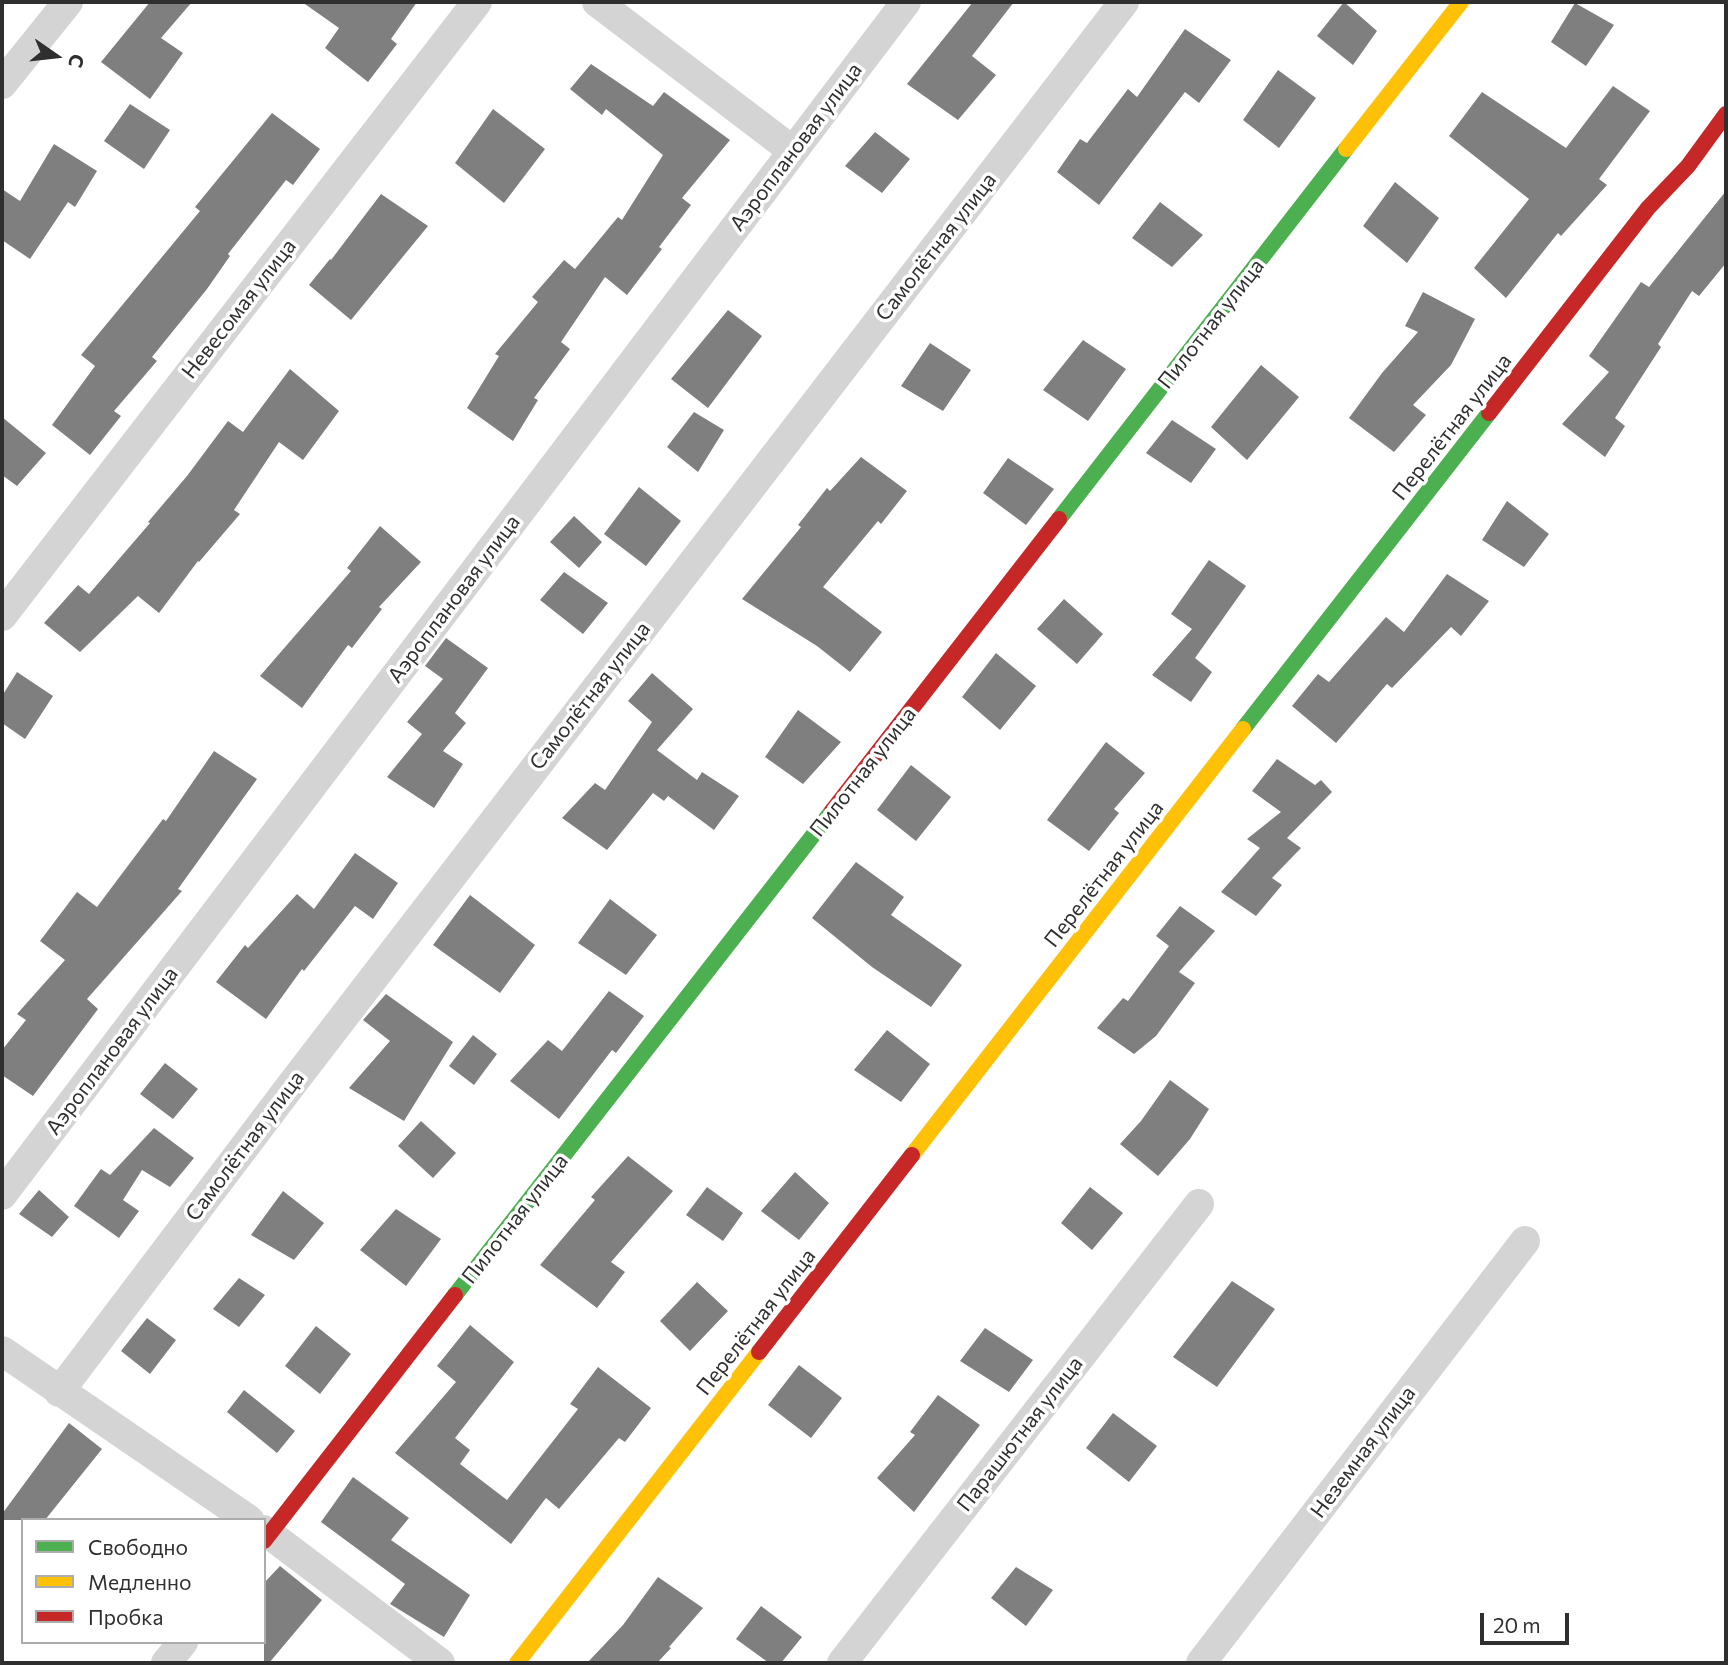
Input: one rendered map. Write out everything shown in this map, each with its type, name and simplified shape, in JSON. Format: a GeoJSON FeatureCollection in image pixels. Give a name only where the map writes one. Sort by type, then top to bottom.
{"type":"FeatureCollection","features":[{"type":"Feature","properties":{"kind":"street"},"geometry":{"type":"LineString","coordinates":[[2,84],[68,2]]}},
{"type":"Feature","properties":{"kind":"street","name":"Невесомая улица"},"geometry":{"type":"LineString","coordinates":[[2,616],[477,2]]}},
{"type":"Feature","properties":{"kind":"street"},"geometry":{"type":"LineString","coordinates":[[597,2],[793,150]]}},
{"type":"Feature","properties":{"kind":"street","name":"Аэроплановая улица"},"geometry":{"type":"LineString","coordinates":[[2,1195],[906,2]]}},
{"type":"Feature","properties":{"kind":"street","name":"Самолётная улица"},"geometry":{"type":"LineString","coordinates":[[59,1392],[1124,2]]}},
{"type":"Feature","properties":{"kind":"street","name":"Пилотная улица"},"geometry":{"type":"LineString","coordinates":[[266,1526],[1461,2]]}},
{"type":"Feature","properties":{"kind":"street","name":"Перелётная улица"},"geometry":{"type":"LineString","coordinates":[[517,1663],[1648,208],[1688,166],[1726,114]]}},
{"type":"Feature","properties":{"kind":"street","name":"Парашютная улица"},"geometry":{"type":"LineString","coordinates":[[842,1663],[1199,1205]]}},
{"type":"Feature","properties":{"kind":"street","name":"Неземная улица"},"geometry":{"type":"LineString","coordinates":[[1201,1663],[1525,1241]]}},
{"type":"Feature","properties":{"kind":"street"},"geometry":{"type":"LineString","coordinates":[[2,1352],[243,1518]]}},
{"type":"Feature","properties":{"kind":"street"},"geometry":{"type":"LineString","coordinates":[[266,1534],[440,1663]]}},
{"type":"Feature","properties":{"kind":"street"},"geometry":{"type":"LineString","coordinates":[[166,1663],[181,1644]]}},
{"type":"Feature","properties":{"kind":"building"},"geometry":{"type":"Polygon","coordinates":[[[150,2],[192,2],[161,38],[183,53],[150,99],[101,62],[150,2]]]}},
{"type":"Feature","properties":{"kind":"building"},"geometry":{"type":"Polygon","coordinates":[[[302,2],[417,2],[391,39],[397,44],[368,82],[325,48],[339,28],[302,2]]]}},
{"type":"Feature","properties":{"kind":"building"},"geometry":{"type":"Polygon","coordinates":[[[973,2],[1014,2],[972,56],[996,75],[958,120],[907,84],[973,2]]]}},
{"type":"Feature","properties":{"kind":"building"},"geometry":{"type":"Polygon","coordinates":[[[1344,2],[1377,31],[1353,65],[1317,36],[1344,2]]]}},
{"type":"Feature","properties":{"kind":"building"},"geometry":{"type":"Polygon","coordinates":[[[1575,3],[1614,25],[1586,66],[1551,42],[1575,3]]]}},
{"type":"Feature","properties":{"kind":"building"},"geometry":{"type":"Polygon","coordinates":[[[1185,29],[1231,60],[1199,103],[1185,92],[1099,205],[1057,172],[1080,139],[1087,143],[1128,89],[1137,97],[1185,29]]]}},
{"type":"Feature","properties":{"kind":"building"},"geometry":{"type":"Polygon","coordinates":[[[591,64],[653,106],[664,92],[730,140],[682,198],[691,205],[627,295],[605,277],[561,342],[570,349],[534,398],[538,400],[513,441],[467,408],[499,356],[495,354],[538,302],[532,297],[564,260],[575,269],[618,217],[622,220],[663,155],[606,109],[602,115],[570,89],[591,64]]]}},
{"type":"Feature","properties":{"kind":"building"},"geometry":{"type":"Polygon","coordinates":[[[1278,70],[1316,98],[1279,148],[1243,120],[1278,70]]]}},
{"type":"Feature","properties":{"kind":"building"},"geometry":{"type":"Polygon","coordinates":[[[1613,86],[1650,111],[1599,179],[1607,185],[1561,236],[1558,233],[1506,298],[1474,268],[1529,199],[1449,136],[1482,92],[1566,148],[1613,86]]]}},
{"type":"Feature","properties":{"kind":"building"},"geometry":{"type":"Polygon","coordinates":[[[130,104],[170,130],[144,169],[104,141],[130,104]]]}},
{"type":"Feature","properties":{"kind":"building"},"geometry":{"type":"Polygon","coordinates":[[[493,109],[545,149],[504,203],[455,163],[493,109]]]}},
{"type":"Feature","properties":{"kind":"building"},"geometry":{"type":"Polygon","coordinates":[[[272,113],[320,149],[293,185],[286,180],[228,254],[230,256],[207,289],[152,357],[157,361],[114,411],[121,416],[90,455],[52,425],[95,366],[81,355],[200,211],[195,207],[272,113]]]}},
{"type":"Feature","properties":{"kind":"building"},"geometry":{"type":"Polygon","coordinates":[[[875,132],[910,159],[882,193],[845,166],[875,132]]]}},
{"type":"Feature","properties":{"kind":"building"},"geometry":{"type":"Polygon","coordinates":[[[54,144],[97,171],[75,207],[68,202],[30,259],[2,240],[2,189],[20,201],[54,144]]]}},
{"type":"Feature","properties":{"kind":"building"},"geometry":{"type":"Polygon","coordinates":[[[1395,182],[1439,218],[1407,263],[1363,226],[1395,182]]]}},
{"type":"Feature","properties":{"kind":"building"},"geometry":{"type":"Polygon","coordinates":[[[1726,191],[1726,263],[1699,296],[1692,291],[1658,344],[1661,347],[1615,418],[1625,426],[1605,457],[1562,424],[1609,372],[1589,356],[1641,282],[1649,287],[1726,191]]]}},
{"type":"Feature","properties":{"kind":"building"},"geometry":{"type":"Polygon","coordinates":[[[381,194],[428,226],[351,320],[309,285],[381,194]]]}},
{"type":"Feature","properties":{"kind":"building"},"geometry":{"type":"Polygon","coordinates":[[[1160,202],[1203,235],[1172,267],[1132,238],[1160,202]]]}},
{"type":"Feature","properties":{"kind":"building"},"geometry":{"type":"Polygon","coordinates":[[[1423,292],[1475,319],[1451,365],[1413,405],[1426,415],[1394,452],[1349,418],[1382,373],[1418,332],[1405,326],[1423,292]]]}},
{"type":"Feature","properties":{"kind":"building"},"geometry":{"type":"Polygon","coordinates":[[[728,310],[762,336],[708,408],[671,379],[728,310]]]}},
{"type":"Feature","properties":{"kind":"building"},"geometry":{"type":"Polygon","coordinates":[[[1083,340],[1126,369],[1088,421],[1043,390],[1083,340]]]}},
{"type":"Feature","properties":{"kind":"building"},"geometry":{"type":"Polygon","coordinates":[[[930,343],[971,370],[943,411],[901,386],[930,343]]]}},
{"type":"Feature","properties":{"kind":"building"},"geometry":{"type":"Polygon","coordinates":[[[1261,365],[1299,397],[1247,460],[1211,427],[1261,365]]]}},
{"type":"Feature","properties":{"kind":"building"},"geometry":{"type":"Polygon","coordinates":[[[290,369],[339,411],[303,460],[279,442],[234,510],[240,514],[198,561],[159,613],[138,596],[80,652],[44,623],[78,585],[89,594],[150,523],[148,522],[228,421],[243,432],[290,369]]]}},
{"type":"Feature","properties":{"kind":"building"},"geometry":{"type":"Polygon","coordinates":[[[694,412],[724,430],[698,472],[667,447],[694,412]]]}},
{"type":"Feature","properties":{"kind":"building"},"geometry":{"type":"Polygon","coordinates":[[[2,417],[46,453],[17,486],[2,475],[2,417]]]}},
{"type":"Feature","properties":{"kind":"building"},"geometry":{"type":"Polygon","coordinates":[[[1172,420],[1216,449],[1191,483],[1146,453],[1172,420]]]}},
{"type":"Feature","properties":{"kind":"building"},"geometry":{"type":"Polygon","coordinates":[[[861,457],[907,491],[881,524],[878,521],[823,587],[882,632],[850,672],[817,646],[742,599],[801,527],[798,525],[827,488],[830,491],[861,457]]]}},
{"type":"Feature","properties":{"kind":"building"},"geometry":{"type":"Polygon","coordinates":[[[1008,458],[1054,489],[1026,525],[983,493],[1008,458]]]}},
{"type":"Feature","properties":{"kind":"building"},"geometry":{"type":"Polygon","coordinates":[[[639,487],[681,521],[646,566],[604,534],[639,487]]]}},
{"type":"Feature","properties":{"kind":"building"},"geometry":{"type":"Polygon","coordinates":[[[1507,501],[1549,534],[1524,567],[1482,540],[1507,501]]]}},
{"type":"Feature","properties":{"kind":"building"},"geometry":{"type":"Polygon","coordinates":[[[574,516],[602,542],[579,568],[550,542],[574,516]]]}},
{"type":"Feature","properties":{"kind":"building"},"geometry":{"type":"Polygon","coordinates":[[[380,526],[421,562],[379,607],[382,609],[352,648],[348,645],[302,708],[260,676],[351,571],[347,568],[380,526]]]}},
{"type":"Feature","properties":{"kind":"building"},"geometry":{"type":"Polygon","coordinates":[[[1209,560],[1246,586],[1195,658],[1212,672],[1191,702],[1152,675],[1192,629],[1171,614],[1209,560]]]}},
{"type":"Feature","properties":{"kind":"building"},"geometry":{"type":"Polygon","coordinates":[[[564,572],[608,603],[583,634],[540,600],[564,572]]]}},
{"type":"Feature","properties":{"kind":"building"},"geometry":{"type":"Polygon","coordinates":[[[1447,574],[1489,601],[1461,636],[1451,627],[1392,688],[1387,684],[1336,743],[1292,706],[1318,674],[1329,682],[1386,617],[1404,632],[1447,574]]]}},
{"type":"Feature","properties":{"kind":"building"},"geometry":{"type":"Polygon","coordinates":[[[1064,599],[1103,634],[1077,664],[1037,629],[1064,599]]]}},
{"type":"Feature","properties":{"kind":"building"},"geometry":{"type":"Polygon","coordinates":[[[446,638],[488,668],[455,713],[466,723],[443,751],[463,764],[434,808],[387,777],[422,734],[407,722],[443,679],[425,666],[446,638]]]}},
{"type":"Feature","properties":{"kind":"building"},"geometry":{"type":"Polygon","coordinates":[[[996,653],[1036,686],[1000,730],[962,697],[996,653]]]}},
{"type":"Feature","properties":{"kind":"building"},"geometry":{"type":"Polygon","coordinates":[[[17,672],[53,696],[25,739],[2,723],[2,696],[17,672]]]}},
{"type":"Feature","properties":{"kind":"building"},"geometry":{"type":"Polygon","coordinates":[[[652,673],[693,709],[657,750],[697,780],[702,772],[739,796],[714,830],[668,796],[664,801],[653,793],[607,850],[562,818],[595,783],[605,790],[652,722],[628,701],[652,673]]]}},
{"type":"Feature","properties":{"kind":"building"},"geometry":{"type":"Polygon","coordinates":[[[798,710],[841,742],[803,784],[765,757],[798,710]]]}},
{"type":"Feature","properties":{"kind":"building"},"geometry":{"type":"Polygon","coordinates":[[[1106,742],[1145,773],[1114,809],[1119,813],[1089,851],[1047,820],[1106,742]]]}},
{"type":"Feature","properties":{"kind":"building"},"geometry":{"type":"Polygon","coordinates":[[[214,751],[257,779],[178,889],[182,891],[87,999],[98,1009],[33,1096],[2,1075],[2,1050],[26,1020],[17,1014],[65,960],[40,941],[77,892],[97,907],[163,819],[166,821],[214,751]]]}},
{"type":"Feature","properties":{"kind":"building"},"geometry":{"type":"Polygon","coordinates":[[[1277,759],[1315,785],[1321,780],[1332,792],[1287,838],[1301,848],[1272,878],[1282,885],[1256,916],[1221,892],[1260,848],[1247,839],[1281,812],[1252,791],[1277,759]]]}},
{"type":"Feature","properties":{"kind":"building"},"geometry":{"type":"Polygon","coordinates":[[[911,765],[951,797],[916,841],[877,810],[911,765]]]}},
{"type":"Feature","properties":{"kind":"building"},"geometry":{"type":"Polygon","coordinates":[[[355,853],[398,883],[373,919],[355,906],[304,971],[302,969],[266,1019],[216,982],[245,945],[248,948],[297,894],[314,909],[355,853]]]}},
{"type":"Feature","properties":{"kind":"building"},"geometry":{"type":"Polygon","coordinates":[[[856,862],[904,897],[891,915],[962,965],[931,1007],[872,967],[812,918],[856,862]]]}},
{"type":"Feature","properties":{"kind":"building"},"geometry":{"type":"Polygon","coordinates":[[[470,895],[535,945],[500,993],[433,945],[470,895]]]}},
{"type":"Feature","properties":{"kind":"building"},"geometry":{"type":"Polygon","coordinates":[[[610,899],[657,935],[626,975],[578,943],[610,899]]]}},
{"type":"Feature","properties":{"kind":"building"},"geometry":{"type":"Polygon","coordinates":[[[1180,906],[1215,931],[1179,972],[1195,983],[1156,1036],[1134,1054],[1097,1028],[1123,998],[1128,1001],[1169,946],[1156,936],[1180,906]]]}},
{"type":"Feature","properties":{"kind":"building"},"geometry":{"type":"Polygon","coordinates":[[[609,991],[644,1016],[616,1053],[612,1050],[559,1119],[510,1081],[548,1040],[562,1051],[609,991]]]}},
{"type":"Feature","properties":{"kind":"building"},"geometry":{"type":"Polygon","coordinates":[[[386,994],[453,1042],[404,1121],[349,1088],[390,1041],[363,1020],[386,994]]]}},
{"type":"Feature","properties":{"kind":"building"},"geometry":{"type":"Polygon","coordinates":[[[887,1030],[930,1064],[901,1102],[854,1070],[887,1030]]]}},
{"type":"Feature","properties":{"kind":"building"},"geometry":{"type":"Polygon","coordinates":[[[473,1035],[497,1054],[474,1085],[449,1066],[473,1035]]]}},
{"type":"Feature","properties":{"kind":"building"},"geometry":{"type":"Polygon","coordinates":[[[165,1063],[198,1089],[173,1119],[140,1094],[165,1063]]]}},
{"type":"Feature","properties":{"kind":"building"},"geometry":{"type":"Polygon","coordinates":[[[1170,1080],[1209,1109],[1190,1139],[1158,1176],[1120,1144],[1141,1121],[1170,1080]]]}},
{"type":"Feature","properties":{"kind":"building"},"geometry":{"type":"Polygon","coordinates":[[[421,1121],[456,1153],[433,1178],[398,1146],[421,1121]]]}},
{"type":"Feature","properties":{"kind":"building"},"geometry":{"type":"Polygon","coordinates":[[[154,1128],[194,1158],[170,1187],[142,1170],[123,1200],[139,1211],[119,1238],[74,1206],[101,1169],[110,1175],[154,1128]]]}},
{"type":"Feature","properties":{"kind":"building"},"geometry":{"type":"Polygon","coordinates":[[[628,1156],[673,1191],[611,1262],[625,1272],[597,1308],[540,1265],[595,1200],[591,1197],[628,1156]]]}},
{"type":"Feature","properties":{"kind":"building"},"geometry":{"type":"Polygon","coordinates":[[[795,1172],[829,1203],[799,1240],[761,1211],[795,1172]]]}},
{"type":"Feature","properties":{"kind":"building"},"geometry":{"type":"Polygon","coordinates":[[[707,1187],[743,1213],[723,1241],[686,1215],[707,1187]]]}},
{"type":"Feature","properties":{"kind":"building"},"geometry":{"type":"Polygon","coordinates":[[[1090,1187],[1123,1213],[1092,1250],[1061,1223],[1090,1187]]]}},
{"type":"Feature","properties":{"kind":"building"},"geometry":{"type":"Polygon","coordinates":[[[39,1190],[69,1217],[52,1237],[19,1214],[39,1190]]]}},
{"type":"Feature","properties":{"kind":"building"},"geometry":{"type":"Polygon","coordinates":[[[283,1191],[324,1223],[294,1260],[251,1235],[283,1191]]]}},
{"type":"Feature","properties":{"kind":"building"},"geometry":{"type":"Polygon","coordinates":[[[396,1209],[441,1239],[406,1286],[360,1250],[396,1209]]]}},
{"type":"Feature","properties":{"kind":"building"},"geometry":{"type":"Polygon","coordinates":[[[239,1278],[265,1295],[239,1327],[213,1309],[239,1278]]]}},
{"type":"Feature","properties":{"kind":"building"},"geometry":{"type":"Polygon","coordinates":[[[1232,1281],[1275,1309],[1217,1387],[1173,1357],[1232,1281]]]}},
{"type":"Feature","properties":{"kind":"building"},"geometry":{"type":"Polygon","coordinates":[[[697,1282],[728,1311],[690,1351],[660,1321],[697,1282]]]}},
{"type":"Feature","properties":{"kind":"building"},"geometry":{"type":"Polygon","coordinates":[[[147,1318],[176,1340],[150,1374],[121,1351],[147,1318]]]}},
{"type":"Feature","properties":{"kind":"building"},"geometry":{"type":"Polygon","coordinates":[[[470,1325],[514,1362],[455,1438],[470,1450],[460,1464],[507,1500],[578,1409],[570,1404],[598,1367],[651,1408],[625,1442],[619,1438],[559,1509],[546,1498],[511,1544],[395,1453],[456,1382],[437,1366],[470,1325]]]}},
{"type":"Feature","properties":{"kind":"building"},"geometry":{"type":"Polygon","coordinates":[[[316,1326],[351,1354],[320,1394],[285,1366],[316,1326]]]}},
{"type":"Feature","properties":{"kind":"building"},"geometry":{"type":"Polygon","coordinates":[[[985,1328],[1033,1360],[1009,1392],[960,1361],[985,1328]]]}},
{"type":"Feature","properties":{"kind":"building"},"geometry":{"type":"Polygon","coordinates":[[[799,1365],[842,1398],[811,1438],[768,1405],[799,1365]]]}},
{"type":"Feature","properties":{"kind":"building"},"geometry":{"type":"Polygon","coordinates":[[[244,1390],[295,1431],[277,1453],[227,1412],[244,1390]]]}},
{"type":"Feature","properties":{"kind":"building"},"geometry":{"type":"Polygon","coordinates":[[[938,1395],[980,1425],[914,1512],[877,1478],[915,1435],[910,1432],[938,1395]]]}},
{"type":"Feature","properties":{"kind":"building"},"geometry":{"type":"Polygon","coordinates":[[[1113,1413],[1157,1446],[1129,1482],[1086,1448],[1113,1413]]]}},
{"type":"Feature","properties":{"kind":"building"},"geometry":{"type":"Polygon","coordinates":[[[69,1423],[102,1449],[47,1518],[2,1520],[2,1514],[69,1423]]]}},
{"type":"Feature","properties":{"kind":"building"},"geometry":{"type":"Polygon","coordinates":[[[353,1477],[409,1518],[391,1540],[470,1595],[444,1637],[390,1604],[405,1584],[321,1522],[353,1477]]]}},
{"type":"Feature","properties":{"kind":"building"},"geometry":{"type":"Polygon","coordinates":[[[280,1566],[322,1600],[269,1663],[264,1663],[266,1581],[280,1566]]]}},
{"type":"Feature","properties":{"kind":"building"},"geometry":{"type":"Polygon","coordinates":[[[1016,1567],[1053,1590],[1026,1626],[991,1598],[1016,1567]]]}},
{"type":"Feature","properties":{"kind":"building"},"geometry":{"type":"Polygon","coordinates":[[[658,1577],[703,1608],[669,1647],[671,1648],[657,1663],[587,1663],[623,1625],[658,1577]]]}},
{"type":"Feature","properties":{"kind":"building"},"geometry":{"type":"Polygon","coordinates":[[[761,1606],[802,1637],[781,1663],[769,1663],[736,1639],[761,1606]]]}},
{"type":"Feature","properties":{"kind":"traffic: fast"},"geometry":{"type":"LineString","coordinates":[[1059,519],[1346,149]]}},
{"type":"Feature","properties":{"kind":"traffic: fast"},"geometry":{"type":"LineString","coordinates":[[1243,729],[1489,413]]}},
{"type":"Feature","properties":{"kind":"traffic: fast"},"geometry":{"type":"LineString","coordinates":[[455,1295],[832,811]]}},
{"type":"Feature","properties":{"kind":"traffic: slow"},"geometry":{"type":"LineString","coordinates":[[1346,149],[1461,2]]}},
{"type":"Feature","properties":{"kind":"traffic: slow"},"geometry":{"type":"LineString","coordinates":[[912,1155],[1243,729]]}},
{"type":"Feature","properties":{"kind":"traffic: slow"},"geometry":{"type":"LineString","coordinates":[[517,1663],[759,1352]]}},
{"type":"Feature","properties":{"kind":"traffic: jam"},"geometry":{"type":"LineString","coordinates":[[1489,413],[1648,208],[1688,166],[1726,114]]}},
{"type":"Feature","properties":{"kind":"traffic: jam"},"geometry":{"type":"LineString","coordinates":[[832,811],[1059,519]]}},
{"type":"Feature","properties":{"kind":"traffic: jam"},"geometry":{"type":"LineString","coordinates":[[759,1352],[912,1155]]}},
{"type":"Feature","properties":{"kind":"traffic: jam"},"geometry":{"type":"LineString","coordinates":[[266,1538],[455,1295]]}}]}
